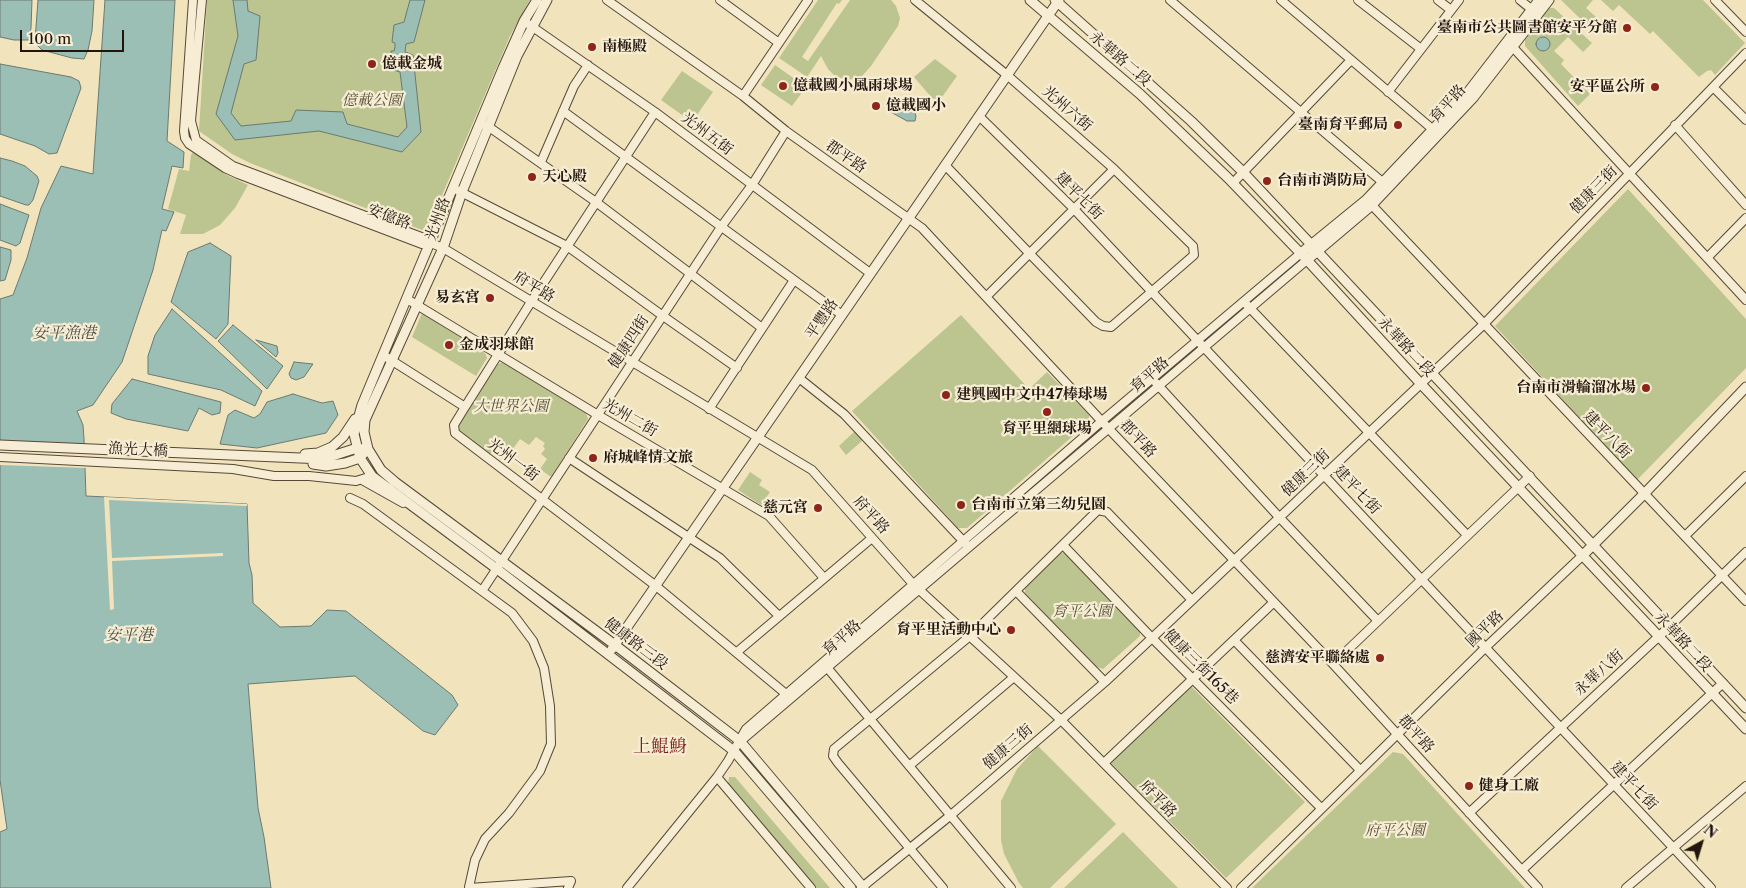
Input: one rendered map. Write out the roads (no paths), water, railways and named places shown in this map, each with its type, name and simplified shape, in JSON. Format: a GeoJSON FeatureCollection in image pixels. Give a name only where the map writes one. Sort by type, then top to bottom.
{"type":"FeatureCollection","features":[{"type":"Feature","properties":{"kind":"street","name":"安億路"},"geometry":{"type":"LineString","coordinates":[[193,0],[184,131],[185,138],[189,144],[225,168],[238,174],[422,244],[431,244]]}},
{"type":"Feature","properties":{"kind":"street","name":"安億路"},"geometry":{"type":"LineString","coordinates":[[202,0],[191,122],[196,140],[233,166],[424,238],[431,244]]}},
{"type":"Feature","properties":{"kind":"street","name":"光州路"},"geometry":{"type":"LineString","coordinates":[[358,453],[354,434],[362,405],[453,188],[485,125],[528,24],[536,0]]}},
{"type":"Feature","properties":{"kind":"street","name":"光州路"},"geometry":{"type":"LineString","coordinates":[[528,24],[547,0]]}},
{"type":"Feature","properties":{"kind":"street","name":"郡平路"},"geometry":{"type":"LineString","coordinates":[[607,0],[617,3],[743,96],[786,131],[922,228],[1108,428],[1333,664],[1538,888]]}},
{"type":"Feature","properties":{"kind":"street"},"geometry":{"type":"LineString","coordinates":[[720,0],[779,43]]}},
{"type":"Feature","properties":{"kind":"street"},"geometry":{"type":"LineString","coordinates":[[743,96],[808,0]]}},
{"type":"Feature","properties":{"kind":"street","name":"光州六街"},"geometry":{"type":"LineString","coordinates":[[914,0],[1007,75],[1114,169],[1193,246],[1194,255],[1152,292]]}},
{"type":"Feature","properties":{"kind":"street","name":"永華路二段"},"geometry":{"type":"LineString","coordinates":[[1030,0],[1140,94],[1233,183],[1304,256],[1421,384],[1746,729]]}},
{"type":"Feature","properties":{"kind":"street"},"geometry":{"type":"LineString","coordinates":[[1170,0],[1385,184]]}},
{"type":"Feature","properties":{"kind":"street"},"geometry":{"type":"LineString","coordinates":[[1281,0],[1435,132]]}},
{"type":"Feature","properties":{"kind":"street"},"geometry":{"type":"LineString","coordinates":[[1358,0],[1421,49]]}},
{"type":"Feature","properties":{"kind":"street"},"geometry":{"type":"LineString","coordinates":[[1438,0],[1451,10]]}},
{"type":"Feature","properties":{"kind":"street"},"geometry":{"type":"LineString","coordinates":[[1388,92],[1459,0]]}},
{"type":"Feature","properties":{"kind":"street"},"geometry":{"type":"LineString","coordinates":[[1520,0],[1535,12]]}},
{"type":"Feature","properties":{"kind":"street","name":"育平路"},"geometry":{"type":"LineString","coordinates":[[1535,12],[1539,0]]}},
{"type":"Feature","properties":{"kind":"street","name":"育平路"},"geometry":{"type":"LineString","coordinates":[[740,741],[1102,421],[1198,340],[1247,304],[1369,202],[1435,132],[1535,12],[1548,0]]}},
{"type":"Feature","properties":{"kind":"street"},"geometry":{"type":"LineString","coordinates":[[1715,0],[1746,32]]}},
{"type":"Feature","properties":{"kind":"street","name":"平豐路"},"geometry":{"type":"LineString","coordinates":[[609,654],[1057,1]]}},
{"type":"Feature","properties":{"kind":"street","name":"永華路二段"},"geometry":{"type":"LineString","coordinates":[[1057,1],[1191,121],[1243,172],[1746,708]]}},
{"type":"Feature","properties":{"kind":"street","name":"光州五街"},"geometry":{"type":"LineString","coordinates":[[528,24],[655,112],[870,273]]}},
{"type":"Feature","properties":{"kind":"street"},"geometry":{"type":"LineString","coordinates":[[1510,44],[1746,300]]}},
{"type":"Feature","properties":{"kind":"street","name":"健康三街"},"geometry":{"type":"LineString","coordinates":[[863,888],[1105,682],[1421,384],[1483,325],[1746,53]]}},
{"type":"Feature","properties":{"kind":"street"},"geometry":{"type":"LineString","coordinates":[[1233,183],[1351,60]]}},
{"type":"Feature","properties":{"kind":"street"},"geometry":{"type":"LineString","coordinates":[[541,162],[574,86],[588,66]]}},
{"type":"Feature","properties":{"kind":"street"},"geometry":{"type":"LineString","coordinates":[[1713,87],[1746,120]]}},
{"type":"Feature","properties":{"kind":"street"},"geometry":{"type":"LineString","coordinates":[[563,112],[842,315]]}},
{"type":"Feature","properties":{"kind":"street","name":"光州一街"},"geometry":{"type":"LineString","coordinates":[[655,112],[454,424],[455,433],[656,586],[786,694]]}},
{"type":"Feature","properties":{"kind":"street","name":"建平七街"},"geometry":{"type":"LineString","coordinates":[[979,116],[1074,209],[1711,888]]}},
{"type":"Feature","properties":{"kind":"street","name":"光州路"},"geometry":{"type":"LineString","coordinates":[[368,450],[364,432],[365,420],[442,248],[485,125]]}},
{"type":"Feature","properties":{"kind":"street"},"geometry":{"type":"LineString","coordinates":[[485,125],[541,162],[596,202],[762,328]]}},
{"type":"Feature","properties":{"kind":"street"},"geometry":{"type":"LineString","coordinates":[[1675,125],[1746,205]]}},
{"type":"Feature","properties":{"kind":"street","name":"健康四街"},"geometry":{"type":"LineString","coordinates":[[482,591],[786,131]]}},
{"type":"Feature","properties":{"kind":"street"},"geometry":{"type":"LineString","coordinates":[[945,165],[1096,322],[1103,326],[1111,327],[1152,292]]}},
{"type":"Feature","properties":{"kind":"street"},"geometry":{"type":"LineString","coordinates":[[986,297],[1114,169]]}},
{"type":"Feature","properties":{"kind":"street"},"geometry":{"type":"LineString","coordinates":[[453,188],[567,246],[737,368]]}},
{"type":"Feature","properties":{"kind":"street","name":"建平八街"},"geometry":{"type":"LineString","coordinates":[[1369,202],[1483,325],[1746,601]]}},
{"type":"Feature","properties":{"kind":"street"},"geometry":{"type":"LineString","coordinates":[[1707,258],[1746,218]]}},
{"type":"Feature","properties":{"kind":"street","name":"府平路"},"geometry":{"type":"LineString","coordinates":[[431,244],[442,248],[812,470],[916,587],[1061,720],[1227,888]]}},
{"type":"Feature","properties":{"kind":"street"},"geometry":{"type":"LineString","coordinates":[[709,408],[794,280]]}},
{"type":"Feature","properties":{"kind":"street","name":"光州二街"},"geometry":{"type":"LineString","coordinates":[[407,299],[497,355],[769,516],[824,578]]}},
{"type":"Feature","properties":{"kind":"street"},"geometry":{"type":"LineString","coordinates":[[1247,304],[1467,535]]}},
{"type":"Feature","properties":{"kind":"street","name":"育平路"},"geometry":{"type":"LineString","coordinates":[[916,587],[969,548],[1204,347],[1247,304]]}},
{"type":"Feature","properties":{"kind":"street"},"geometry":{"type":"LineString","coordinates":[[383,356],[465,407]]}},
{"type":"Feature","properties":{"kind":"street"},"geometry":{"type":"LineString","coordinates":[[799,378],[844,414],[969,548]]}},
{"type":"Feature","properties":{"kind":"street"},"geometry":{"type":"LineString","coordinates":[[1152,379],[1378,621]]}},
{"type":"Feature","properties":{"kind":"street","name":"國平路"},"geometry":{"type":"LineString","coordinates":[[1240,888],[1594,544],[1746,387]]}},
{"type":"Feature","properties":{"kind":"street"},"geometry":{"type":"LineString","coordinates":[[273,458],[318,453],[332,447],[354,422],[362,405]]}},
{"type":"Feature","properties":{"kind":"street","name":"漁光大橋"},"geometry":{"type":"LineString","coordinates":[[0,445],[273,458]]}},
{"type":"Feature","properties":{"kind":"street"},"geometry":{"type":"LineString","coordinates":[[273,458],[323,459],[368,450]]}},
{"type":"Feature","properties":{"kind":"street","name":"健康路三段"},"geometry":{"type":"LineString","coordinates":[[368,450],[381,470],[395,482],[609,654],[734,751],[851,888]]}},
{"type":"Feature","properties":{"kind":"street","name":"健康路三段"},"geometry":{"type":"LineString","coordinates":[[358,453],[372,476],[421,512],[615,645],[740,741],[863,888]]}},
{"type":"Feature","properties":{"kind":"street","name":"漁光大橋"},"geometry":{"type":"LineString","coordinates":[[0,458],[233,469],[274,476],[309,476],[362,480]]}},
{"type":"Feature","properties":{"kind":"street"},"geometry":{"type":"LineString","coordinates":[[569,458],[720,558],[780,616]]}},
{"type":"Feature","properties":{"kind":"street"},"geometry":{"type":"LineString","coordinates":[[362,480],[372,476]]}},
{"type":"Feature","properties":{"kind":"street"},"geometry":{"type":"LineString","coordinates":[[1333,664],[1530,476]]}},
{"type":"Feature","properties":{"kind":"street"},"geometry":{"type":"LineString","coordinates":[[1685,536],[1746,476]]}},
{"type":"Feature","properties":{"kind":"street"},"geometry":{"type":"LineString","coordinates":[[362,480],[421,512]]}},
{"type":"Feature","properties":{"kind":"street"},"geometry":{"type":"LineString","coordinates":[[350,498],[363,504],[512,613],[533,641],[544,668],[550,706],[551,744],[540,771],[510,813],[485,838],[475,860],[469,887],[569,885]]}},
{"type":"Feature","properties":{"kind":"street"},"geometry":{"type":"LineString","coordinates":[[943,888],[833,756],[834,750],[970,636],[1098,510],[1107,512],[1192,600]]}},
{"type":"Feature","properties":{"kind":"street"},"geometry":{"type":"LineString","coordinates":[[737,652],[872,538]]}},
{"type":"Feature","properties":{"kind":"street","name":"健康三街165巷"},"geometry":{"type":"LineString","coordinates":[[1062,545],[1321,808]]}},
{"type":"Feature","properties":{"kind":"street","name":"永華八街"},"geometry":{"type":"LineString","coordinates":[[1469,813],[1659,637],[1746,552]]}},
{"type":"Feature","properties":{"kind":"street"},"geometry":{"type":"LineString","coordinates":[[1016,591],[1105,682]]}},
{"type":"Feature","properties":{"kind":"street"},"geometry":{"type":"LineString","coordinates":[[1104,764],[1274,602]]}},
{"type":"Feature","properties":{"kind":"street"},"geometry":{"type":"LineString","coordinates":[[1234,640],[1360,770]]}},
{"type":"Feature","properties":{"kind":"street"},"geometry":{"type":"LineString","coordinates":[[825,666],[1011,888]]}},
{"type":"Feature","properties":{"kind":"street","name":"育平路"},"geometry":{"type":"LineString","coordinates":[[628,888],[717,776],[746,730],[786,694],[825,666]]}},
{"type":"Feature","properties":{"kind":"street"},"geometry":{"type":"LineString","coordinates":[[909,766],[1014,677]]}},
{"type":"Feature","properties":{"kind":"street"},"geometry":{"type":"LineString","coordinates":[[1522,870],[1723,683]]}},
{"type":"Feature","properties":{"kind":"street"},"geometry":{"type":"LineString","coordinates":[[717,776],[811,888]]}},
{"type":"Feature","properties":{"kind":"street"},"geometry":{"type":"LineString","coordinates":[[1626,888],[1746,786]]}},
{"type":"Feature","properties":{"kind":"water"},"geometry":{"type":"Polygon","coordinates":[[[0,0],[32,0],[29,40],[14,40],[0,37],[0,0]]]}},
{"type":"Feature","properties":{"kind":"water"},"geometry":{"type":"Polygon","coordinates":[[[38,0],[94,0],[92,31],[84,59],[72,58],[42,50],[38,46],[35,41],[38,0]]]}},
{"type":"Feature","properties":{"kind":"water","name":"安平港"},"geometry":{"type":"Polygon","coordinates":[[[105,0],[175,0],[167,141],[184,152],[183,168],[172,166],[162,209],[174,212],[166,231],[162,230],[153,270],[122,362],[93,405],[77,411],[83,425],[86,496],[247,504],[249,563],[252,575],[253,603],[280,627],[311,626],[327,610],[346,611],[452,695],[458,705],[435,735],[423,731],[355,676],[248,684],[258,808],[271,888],[0,888],[0,832],[7,829],[0,780],[0,299],[13,295],[27,258],[41,208],[61,166],[93,174],[105,0]]]}},
{"type":"Feature","properties":{"kind":"water"},"geometry":{"type":"Polygon","coordinates":[[[233,0],[247,0],[248,11],[260,16],[256,60],[244,64],[231,113],[241,126],[291,121],[296,110],[343,112],[347,124],[398,137],[407,127],[400,72],[390,69],[391,51],[394,51],[395,47],[395,43],[392,42],[394,25],[404,22],[410,0],[425,0],[414,42],[406,44],[405,52],[413,55],[421,132],[402,152],[319,131],[235,140],[216,114],[238,36],[233,0]]]}},
{"type":"Feature","properties":{"kind":"water"},"geometry":{"type":"Polygon","coordinates":[[[1543,37],[1548,39],[1550,44],[1548,49],[1543,51],[1538,49],[1536,44],[1538,39],[1543,37]]]}},
{"type":"Feature","properties":{"kind":"water"},"geometry":{"type":"Polygon","coordinates":[[[0,64],[71,77],[79,81],[81,88],[57,153],[49,154],[35,146],[0,134],[0,64]]]}},
{"type":"Feature","properties":{"kind":"water"},"geometry":{"type":"Polygon","coordinates":[[[894,100],[899,101],[914,111],[915,121],[907,121],[889,111],[894,100]]]}},
{"type":"Feature","properties":{"kind":"water"},"geometry":{"type":"Polygon","coordinates":[[[0,158],[25,166],[37,176],[39,181],[33,200],[29,205],[0,196],[0,158]]]}},
{"type":"Feature","properties":{"kind":"water"},"geometry":{"type":"Polygon","coordinates":[[[0,204],[29,215],[20,243],[16,246],[0,240],[0,204]]]}},
{"type":"Feature","properties":{"kind":"water"},"geometry":{"type":"Polygon","coordinates":[[[210,243],[231,256],[228,324],[216,339],[171,302],[188,252],[210,243]]]}},
{"type":"Feature","properties":{"kind":"water"},"geometry":{"type":"Polygon","coordinates":[[[0,247],[11,250],[11,260],[5,280],[0,281],[0,247]]]}},
{"type":"Feature","properties":{"kind":"water"},"geometry":{"type":"Polygon","coordinates":[[[172,309],[262,391],[255,406],[221,390],[148,374],[148,356],[155,335],[172,309]]]}},
{"type":"Feature","properties":{"kind":"water"},"geometry":{"type":"Polygon","coordinates":[[[233,325],[283,366],[267,389],[218,341],[233,325]]]}},
{"type":"Feature","properties":{"kind":"water"},"geometry":{"type":"Polygon","coordinates":[[[256,340],[277,346],[278,353],[276,357],[256,340]]]}},
{"type":"Feature","properties":{"kind":"water"},"geometry":{"type":"Polygon","coordinates":[[[294,362],[313,364],[304,377],[296,380],[291,378],[289,374],[294,362]]]}},
{"type":"Feature","properties":{"kind":"water"},"geometry":{"type":"Polygon","coordinates":[[[132,379],[221,402],[220,413],[212,415],[199,408],[188,431],[126,419],[111,413],[112,404],[132,379]]]}},
{"type":"Feature","properties":{"kind":"water"},"geometry":{"type":"Polygon","coordinates":[[[293,394],[322,403],[333,401],[338,415],[326,433],[257,448],[220,444],[228,415],[235,410],[254,418],[260,414],[267,402],[293,394]]]}},
{"type":"Feature","properties":{"kind":"place","name":"臺南市公共圖書館安平分館"},"geometry":{"type":"Point","coordinates":[1627,28]}},
{"type":"Feature","properties":{"kind":"place","name":"南極殿"},"geometry":{"type":"Point","coordinates":[592,47]}},
{"type":"Feature","properties":{"kind":"place","name":"億載金城"},"geometry":{"type":"Point","coordinates":[372,64]}},
{"type":"Feature","properties":{"kind":"place","name":"億載國小風雨球場"},"geometry":{"type":"Point","coordinates":[783,86]}},
{"type":"Feature","properties":{"kind":"place","name":"安平區公所"},"geometry":{"type":"Point","coordinates":[1655,87]}},
{"type":"Feature","properties":{"kind":"place","name":"億載國小"},"geometry":{"type":"Point","coordinates":[876,106]}},
{"type":"Feature","properties":{"kind":"place","name":"臺南育平郵局"},"geometry":{"type":"Point","coordinates":[1398,125]}},
{"type":"Feature","properties":{"kind":"place","name":"天心殿"},"geometry":{"type":"Point","coordinates":[532,177]}},
{"type":"Feature","properties":{"kind":"place","name":"台南市消防局"},"geometry":{"type":"Point","coordinates":[1267,181]}},
{"type":"Feature","properties":{"kind":"place","name":"易玄宮"},"geometry":{"type":"Point","coordinates":[490,298]}},
{"type":"Feature","properties":{"kind":"place","name":"金成羽球館"},"geometry":{"type":"Point","coordinates":[449,345]}},
{"type":"Feature","properties":{"kind":"place","name":"台南市滑輪溜冰場"},"geometry":{"type":"Point","coordinates":[1646,388]}},
{"type":"Feature","properties":{"kind":"place","name":"建興國中文中47棒球場"},"geometry":{"type":"Point","coordinates":[946,395]}},
{"type":"Feature","properties":{"kind":"place","name":"育平里網球場"},"geometry":{"type":"Point","coordinates":[1047,412]}},
{"type":"Feature","properties":{"kind":"place","name":"府城峰情文旅"},"geometry":{"type":"Point","coordinates":[593,458]}},
{"type":"Feature","properties":{"kind":"place","name":"台南市立第三幼兒園"},"geometry":{"type":"Point","coordinates":[961,505]}},
{"type":"Feature","properties":{"kind":"place","name":"慈元宮"},"geometry":{"type":"Point","coordinates":[818,508]}},
{"type":"Feature","properties":{"kind":"place","name":"育平里活動中心"},"geometry":{"type":"Point","coordinates":[1011,630]}},
{"type":"Feature","properties":{"kind":"place","name":"慈濟安平聯絡處"},"geometry":{"type":"Point","coordinates":[1380,658]}},
{"type":"Feature","properties":{"kind":"place","name":"健身工廠"},"geometry":{"type":"Point","coordinates":[1469,786]}},
{"type":"Feature","properties":{"kind":"district","name":"上鯤鯓"},"geometry":{"type":"Point","coordinates":[660,747]}},
{"type":"Feature","properties":{"kind":"park label","name":"億載公園"},"geometry":{"type":"Point","coordinates":[372,101]}},
{"type":"Feature","properties":{"kind":"park label","name":"大世界公園"},"geometry":{"type":"Point","coordinates":[511,407]}},
{"type":"Feature","properties":{"kind":"park label","name":"育平公園"},"geometry":{"type":"Point","coordinates":[1082,612]}},
{"type":"Feature","properties":{"kind":"park label","name":"府平公園"},"geometry":{"type":"Point","coordinates":[1395,831]}},
{"type":"Feature","properties":{"kind":"water label","name":"安平漁港"},"geometry":{"type":"Point","coordinates":[64,333]}}]}
